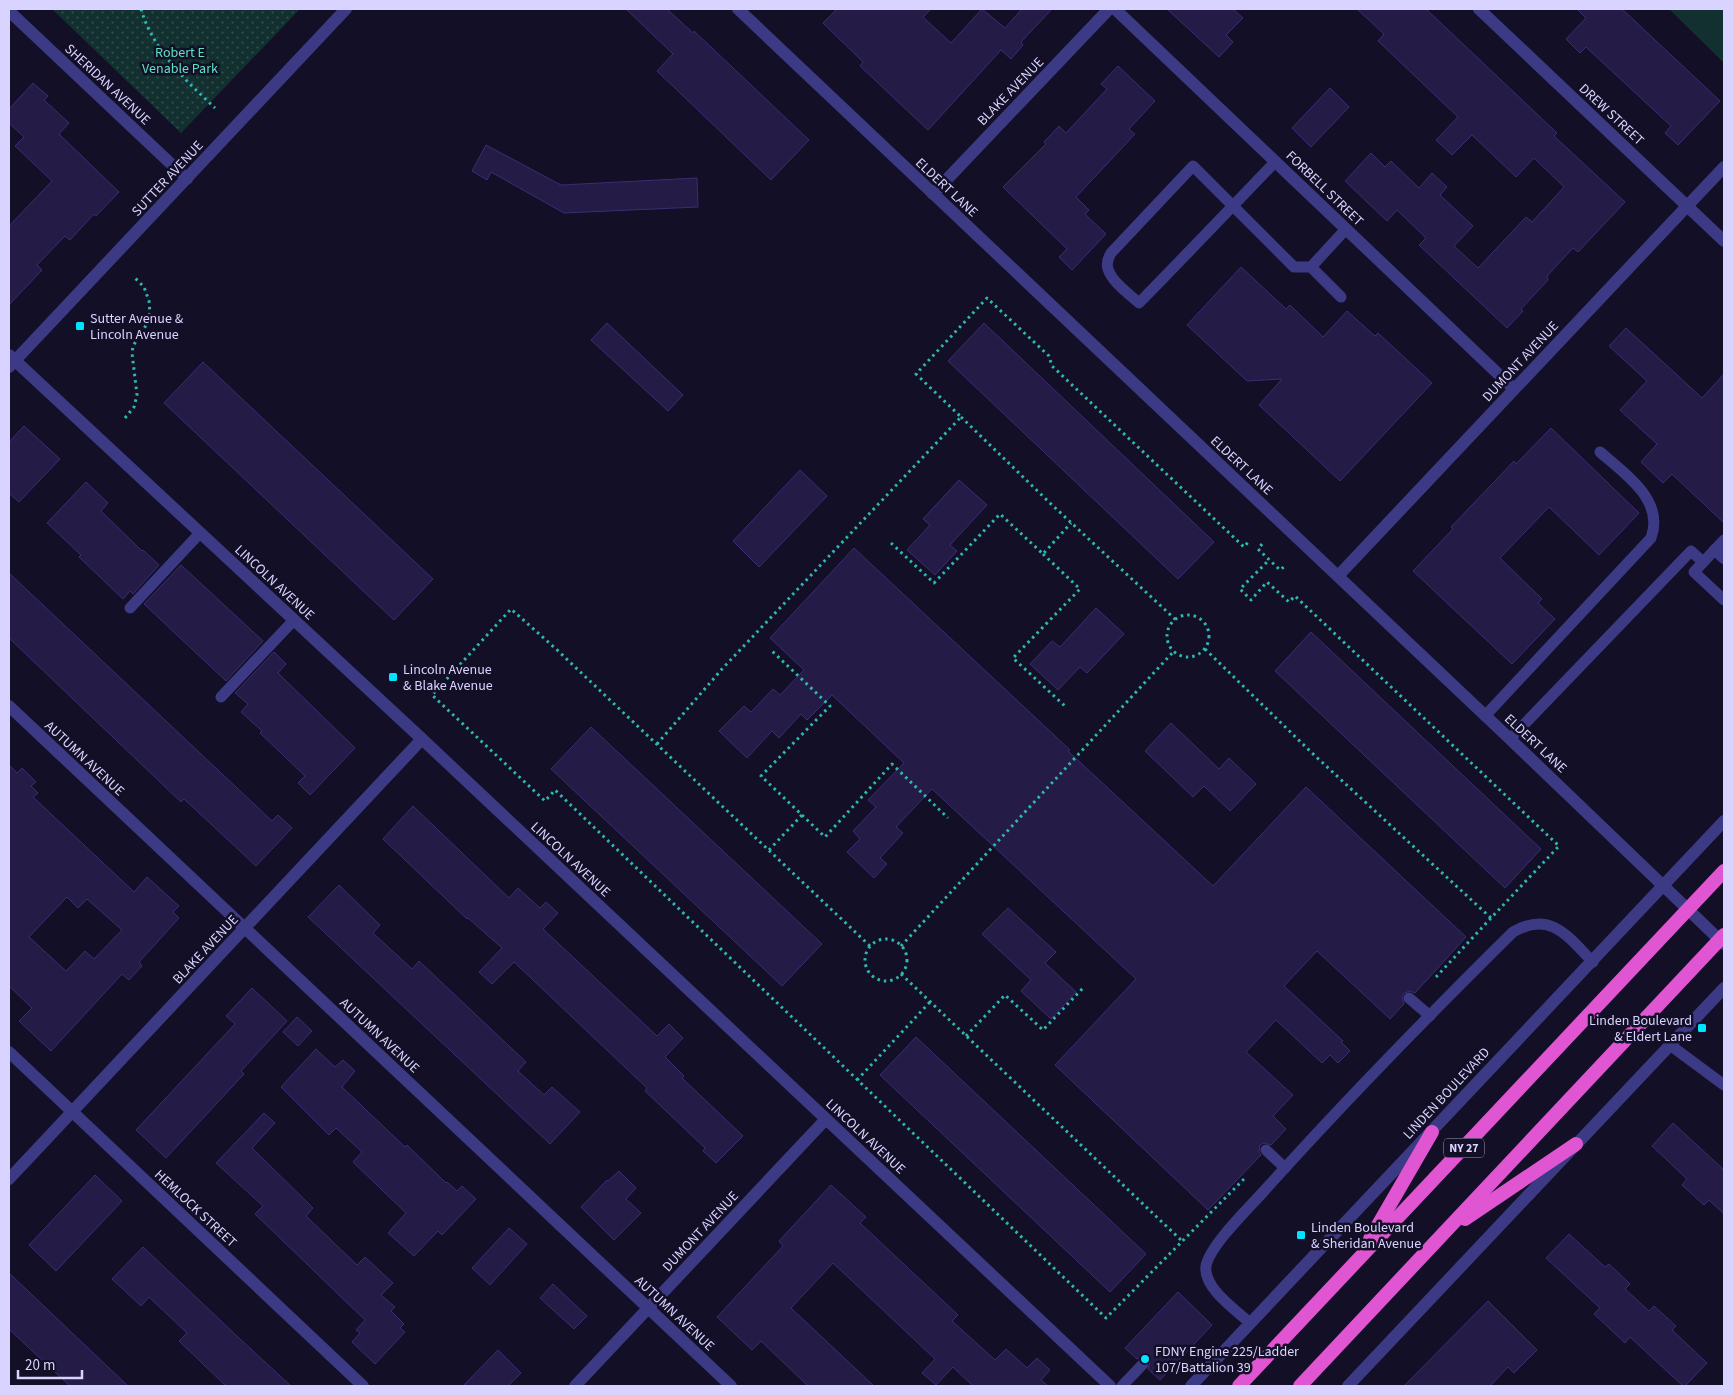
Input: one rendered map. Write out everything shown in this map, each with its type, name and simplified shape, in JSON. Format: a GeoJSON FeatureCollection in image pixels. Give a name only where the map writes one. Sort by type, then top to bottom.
{"type":"FeatureCollection","features":[{"type":"Feature","properties":{"kind":"highway","name":"NY 27"},"geometry":{"type":"LineString","coordinates":[[1239,1386],[1724,871]]}},
{"type":"Feature","properties":{"kind":"highway"},"geometry":{"type":"LineString","coordinates":[[1300,1386],[1723,940]]}},
{"type":"Feature","properties":{"kind":"highway"},"geometry":{"type":"LineString","coordinates":[[1359,1259],[1432,1132]]}},
{"type":"Feature","properties":{"kind":"highway"},"geometry":{"type":"LineString","coordinates":[[1444,1233],[1576,1144]]}},
{"type":"Feature","properties":{"kind":"street","name":"SUTTER AVENUE"},"geometry":{"type":"LineString","coordinates":[[11,361],[187,179],[346,9]]}},
{"type":"Feature","properties":{"kind":"street","name":"ELDERT LANE"},"geometry":{"type":"LineString","coordinates":[[738,9],[1689,910],[1723,940]]}},
{"type":"Feature","properties":{"kind":"street","name":"BLAKE AVENUE"},"geometry":{"type":"LineString","coordinates":[[933,194],[1109,9]]}},
{"type":"Feature","properties":{"kind":"street","name":"FORBELL STREET"},"geometry":{"type":"LineString","coordinates":[[1115,9],[1514,389]]}},
{"type":"Feature","properties":{"kind":"street","name":"DREW STREET"},"geometry":{"type":"LineString","coordinates":[[1479,9],[1724,241]]}},
{"type":"Feature","properties":{"kind":"street","name":"SHERIDAN AVENUE"},"geometry":{"type":"LineString","coordinates":[[9,11],[187,179]]}},
{"type":"Feature","properties":{"kind":"street","name":"DUMONT AVENUE"},"geometry":{"type":"LineString","coordinates":[[1338,576],[1724,167]]}},
{"type":"Feature","properties":{"kind":"street","name":"LINCOLN AVENUE"},"geometry":{"type":"LineString","coordinates":[[11,361],[422,739],[1110,1386]]}},
{"type":"Feature","properties":{"kind":"street","name":"AUTUMN AVENUE"},"geometry":{"type":"LineString","coordinates":[[9,706],[731,1386]]}},
{"type":"Feature","properties":{"kind":"street","name":"BLAKE AVENUE"},"geometry":{"type":"LineString","coordinates":[[9,1179],[422,739]]}},
{"type":"Feature","properties":{"kind":"street","name":"LINDEN BOULEVARD"},"geometry":{"type":"LineString","coordinates":[[1191,1386],[1724,821]]}},
{"type":"Feature","properties":{"kind":"street"},"geometry":{"type":"LineString","coordinates":[[1348,1386],[1724,988]]}},
{"type":"Feature","properties":{"kind":"street","name":"HEMLOCK STREET"},"geometry":{"type":"LineString","coordinates":[[9,1052],[363,1386]]}},
{"type":"Feature","properties":{"kind":"street","name":"DUMONT AVENUE"},"geometry":{"type":"LineString","coordinates":[[575,1386],[826,1119]]}},
{"type":"Feature","properties":{"kind":"lane"},"geometry":{"type":"LineString","coordinates":[[1275,162],[1233,206],[1139,303],[1112,278],[1107,269],[1107,262],[1111,253],[1193,166],[1233,206],[1294,267],[1310,268],[1341,297]]}},
{"type":"Feature","properties":{"kind":"lane"},"geometry":{"type":"LineString","coordinates":[[1310,268],[1346,229]]}},
{"type":"Feature","properties":{"kind":"lane"},"geometry":{"type":"LineString","coordinates":[[1485,716],[1651,538],[1654,530],[1654,520],[1647,498],[1640,488],[1600,452]]}},
{"type":"Feature","properties":{"kind":"lane"},"geometry":{"type":"LineString","coordinates":[[130,608],[200,533]]}},
{"type":"Feature","properties":{"kind":"lane"},"geometry":{"type":"LineString","coordinates":[[1724,540],[1720,554],[1703,562],[1694,572],[1724,600]]}},
{"type":"Feature","properties":{"kind":"lane"},"geometry":{"type":"LineString","coordinates":[[1510,739],[1691,551],[1703,562]]}},
{"type":"Feature","properties":{"kind":"lane"},"geometry":{"type":"LineString","coordinates":[[221,697],[294,620]]}},
{"type":"Feature","properties":{"kind":"lane"},"geometry":{"type":"LineString","coordinates":[[1250,1324],[1223,1299],[1208,1281],[1206,1264],[1226,1234],[1304,1146],[1513,932],[1531,924],[1551,925],[1558,929],[1593,962]]}},
{"type":"Feature","properties":{"kind":"lane"},"geometry":{"type":"LineString","coordinates":[[1410,998],[1430,1016]]}},
{"type":"Feature","properties":{"kind":"lane"},"geometry":{"type":"LineString","coordinates":[[1670,1045],[1724,1085]]}},
{"type":"Feature","properties":{"kind":"lane"},"geometry":{"type":"LineString","coordinates":[[1266,1150],[1285,1168]]}},
{"type":"Feature","properties":{"kind":"lane"},"geometry":{"type":"LineString","coordinates":[[1122,1386],[1143,1364]]}},
{"type":"Feature","properties":{"kind":"path"},"geometry":{"type":"LineString","coordinates":[[141,9],[146,25],[162,53],[185,80],[215,108]]}},
{"type":"Feature","properties":{"kind":"path"},"geometry":{"type":"LineString","coordinates":[[125,418],[134,407],[137,395],[132,353],[133,346],[145,327],[150,313],[149,301],[144,287],[133,276]]}},
{"type":"Feature","properties":{"kind":"path"},"geometry":{"type":"LineString","coordinates":[[1176,620],[1071,523],[916,374],[987,298],[1049,356],[1052,366],[1244,547],[1250,540]]}},
{"type":"Feature","properties":{"kind":"path"},"geometry":{"type":"LineString","coordinates":[[657,744],[722,669],[962,417]]}},
{"type":"Feature","properties":{"kind":"path"},"geometry":{"type":"LineString","coordinates":[[891,543],[934,583],[1000,514],[1043,554],[1080,590],[1013,658],[1066,707]]}},
{"type":"Feature","properties":{"kind":"path"},"geometry":{"type":"LineString","coordinates":[[1043,554],[1071,523]]}},
{"type":"Feature","properties":{"kind":"path"},"geometry":{"type":"LineString","coordinates":[[1262,544],[1258,549],[1269,560],[1280,570],[1285,566]]}},
{"type":"Feature","properties":{"kind":"path"},"geometry":{"type":"LineString","coordinates":[[1269,560],[1240,590],[1251,600],[1267,582],[1289,602],[1295,596],[1559,846],[1436,977]]}},
{"type":"Feature","properties":{"kind":"path"},"geometry":{"type":"LineString","coordinates":[[870,946],[511,609],[432,694],[545,801],[555,790],[1106,1318],[1245,1178]]}},
{"type":"Feature","properties":{"kind":"path"},"geometry":{"type":"LineString","coordinates":[[1188,615],[1201,619],[1210,637],[1205,649],[1194,656],[1186,657],[1174,651],[1168,638],[1171,625],[1176,620],[1188,615]]}},
{"type":"Feature","properties":{"kind":"path"},"geometry":{"type":"LineString","coordinates":[[1205,649],[1490,918]]}},
{"type":"Feature","properties":{"kind":"path"},"geometry":{"type":"LineString","coordinates":[[772,651],[830,706],[761,776],[802,816],[825,837],[892,764],[948,818]]}},
{"type":"Feature","properties":{"kind":"path"},"geometry":{"type":"LineString","coordinates":[[901,946],[1174,651]]}},
{"type":"Feature","properties":{"kind":"path"},"geometry":{"type":"LineString","coordinates":[[769,850],[802,816]]}},
{"type":"Feature","properties":{"kind":"path"},"geometry":{"type":"LineString","coordinates":[[886,939],[892,940],[901,946],[906,955],[907,962],[896,979],[889,981],[876,978],[870,974],[865,962],[865,955],[870,946],[879,940],[886,939]]}},
{"type":"Feature","properties":{"kind":"path"},"geometry":{"type":"LineString","coordinates":[[901,974],[1182,1241]]}},
{"type":"Feature","properties":{"kind":"path"},"geometry":{"type":"LineString","coordinates":[[966,1036],[1005,995],[1043,1030],[1083,988]]}},
{"type":"Feature","properties":{"kind":"path"},"geometry":{"type":"LineString","coordinates":[[857,1080],[930,1002]]}},
{"type":"Feature","properties":{"kind":"green space","name":"Robert E Venable Park"},"geometry":{"type":"Polygon","coordinates":[[[52,9],[300,9],[181,133],[52,9]]]}},
{"type":"Feature","properties":{"kind":"green space"},"geometry":{"type":"Polygon","coordinates":[[[1669,9],[1724,9],[1724,63],[1669,9]]]}},
{"type":"Feature","properties":{"kind":"building"},"geometry":{"type":"Polygon","coordinates":[[[626,9],[667,9],[693,33],[694,31],[809,140],[771,180],[657,71],[673,54],[626,9]]]}},
{"type":"Feature","properties":{"kind":"building"},"geometry":{"type":"Polygon","coordinates":[[[837,9],[931,9],[923,17],[951,43],[982,9],[1005,28],[1022,9],[1052,9],[1021,42],[1023,45],[1011,59],[1001,50],[928,130],[860,66],[863,62],[823,23],[837,9]]]}},
{"type":"Feature","properties":{"kind":"building"},"geometry":{"type":"Polygon","coordinates":[[[1167,9],[1233,9],[1243,18],[1226,35],[1233,42],[1219,57],[1167,9]]]}},
{"type":"Feature","properties":{"kind":"building"},"geometry":{"type":"Polygon","coordinates":[[[1357,9],[1426,9],[1557,133],[1554,136],[1625,202],[1578,252],[1573,248],[1547,276],[1548,280],[1521,309],[1523,311],[1507,328],[1419,245],[1426,238],[1397,210],[1387,221],[1345,181],[1371,153],[1385,167],[1391,161],[1419,188],[1432,173],[1447,187],[1440,195],[1473,226],[1454,246],[1478,268],[1526,217],[1532,222],[1564,187],[1534,158],[1516,177],[1472,135],[1452,155],[1436,140],[1458,117],[1378,41],[1384,34],[1357,9]]]}},
{"type":"Feature","properties":{"kind":"building"},"geometry":{"type":"Polygon","coordinates":[[[1577,9],[1622,9],[1720,101],[1678,145],[1665,133],[1671,126],[1586,47],[1580,53],[1566,39],[1586,18],[1577,9]]]}},
{"type":"Feature","properties":{"kind":"building"},"geometry":{"type":"Polygon","coordinates":[[[1118,66],[1155,101],[1129,129],[1135,134],[1076,197],[1089,210],[1085,214],[1106,234],[1072,270],[1059,257],[1067,249],[1003,187],[1046,144],[1044,142],[1059,126],[1066,133],[1107,89],[1101,84],[1118,66]]]}},
{"type":"Feature","properties":{"kind":"building"},"geometry":{"type":"Polygon","coordinates":[[[33,83],[48,96],[44,100],[69,123],[59,134],[119,192],[96,216],[94,214],[70,240],[65,236],[37,265],[42,270],[9,305],[9,226],[52,181],[15,146],[24,137],[9,123],[9,109],[33,83]]]}},
{"type":"Feature","properties":{"kind":"building"},"geometry":{"type":"Polygon","coordinates":[[[1330,88],[1349,107],[1311,147],[1292,128],[1330,88]]]}},
{"type":"Feature","properties":{"kind":"building"},"geometry":{"type":"Polygon","coordinates":[[[486,145],[561,185],[697,178],[698,207],[564,213],[491,172],[487,180],[472,171],[486,145]]]}},
{"type":"Feature","properties":{"kind":"building"},"geometry":{"type":"Polygon","coordinates":[[[1241,267],[1286,309],[1290,305],[1323,337],[1347,311],[1375,336],[1378,333],[1432,383],[1340,481],[1259,405],[1282,379],[1247,381],[1187,325],[1241,267]]]}},
{"type":"Feature","properties":{"kind":"building"},"geometry":{"type":"Polygon","coordinates":[[[607,323],[683,395],[668,411],[591,340],[607,323]]]}},
{"type":"Feature","properties":{"kind":"building"},"geometry":{"type":"Polygon","coordinates":[[[984,323],[1214,542],[1178,579],[948,361],[984,323]]]}},
{"type":"Feature","properties":{"kind":"building"},"geometry":{"type":"Polygon","coordinates":[[[1626,328],[1702,398],[1724,374],[1724,523],[1672,474],[1663,483],[1641,462],[1657,444],[1620,410],[1647,381],[1609,346],[1626,328]]]}},
{"type":"Feature","properties":{"kind":"building"},"geometry":{"type":"Polygon","coordinates":[[[203,362],[433,579],[394,620],[164,403],[203,362]]]}},
{"type":"Feature","properties":{"kind":"building"},"geometry":{"type":"Polygon","coordinates":[[[24,426],[60,459],[19,502],[9,493],[9,442],[24,426]]]}},
{"type":"Feature","properties":{"kind":"building"},"geometry":{"type":"Polygon","coordinates":[[[1551,428],[1639,513],[1599,555],[1549,507],[1500,558],[1542,599],[1538,603],[1555,619],[1512,664],[1413,571],[1453,529],[1451,527],[1514,461],[1516,464],[1551,428]]]}},
{"type":"Feature","properties":{"kind":"building"},"geometry":{"type":"Polygon","coordinates":[[[800,470],[827,496],[759,567],[733,541],[800,470]]]}},
{"type":"Feature","properties":{"kind":"building"},"geometry":{"type":"Polygon","coordinates":[[[959,480],[987,505],[950,545],[957,551],[935,575],[907,550],[930,525],[923,519],[959,480]]]}},
{"type":"Feature","properties":{"kind":"building"},"geometry":{"type":"Polygon","coordinates":[[[86,482],[108,503],[101,511],[159,565],[133,594],[130,591],[123,599],[47,523],[86,482]]]}},
{"type":"Feature","properties":{"kind":"building"},"geometry":{"type":"Polygon","coordinates":[[[854,548],[1213,886],[1306,787],[1466,937],[1415,993],[1410,991],[1404,993],[1402,997],[1404,1004],[1390,1019],[1317,951],[1284,986],[1343,1041],[1341,1042],[1350,1051],[1338,1063],[1330,1055],[1322,1063],[1276,1020],[1246,1052],[1293,1095],[1273,1116],[1286,1129],[1271,1145],[1264,1143],[1260,1145],[1259,1152],[1261,1155],[1208,1210],[1055,1065],[1136,979],[932,789],[896,827],[903,833],[880,858],[887,864],[874,878],[847,852],[860,839],[853,831],[876,807],[868,800],[904,763],[832,695],[807,720],[801,714],[779,738],[772,731],[747,758],[719,731],[744,706],[751,712],[773,689],[780,695],[804,670],[770,638],[854,548]]]}},
{"type":"Feature","properties":{"kind":"building"},"geometry":{"type":"Polygon","coordinates":[[[181,565],[263,641],[226,681],[144,604],[181,565]]]}},
{"type":"Feature","properties":{"kind":"building"},"geometry":{"type":"Polygon","coordinates":[[[9,573],[272,821],[278,815],[292,828],[256,866],[184,799],[181,802],[9,638],[9,573]]]}},
{"type":"Feature","properties":{"kind":"building"},"geometry":{"type":"Polygon","coordinates":[[[1096,608],[1124,634],[1087,673],[1080,667],[1058,690],[1030,664],[1052,641],[1060,647],[1096,608]]]}},
{"type":"Feature","properties":{"kind":"building"},"geometry":{"type":"Polygon","coordinates":[[[1311,632],[1541,849],[1505,888],[1275,671],[1311,632]]]}},
{"type":"Feature","properties":{"kind":"building"},"geometry":{"type":"Polygon","coordinates":[[[274,652],[286,664],[278,673],[355,748],[310,795],[298,783],[305,776],[241,712],[248,704],[235,693],[274,652]]]}},
{"type":"Feature","properties":{"kind":"building"},"geometry":{"type":"Polygon","coordinates":[[[1171,723],[1219,769],[1229,758],[1256,784],[1230,811],[1204,786],[1193,797],[1145,751],[1171,723]]]}},
{"type":"Feature","properties":{"kind":"building"},"geometry":{"type":"Polygon","coordinates":[[[591,727],[822,944],[782,986],[551,769],[591,727]]]}},
{"type":"Feature","properties":{"kind":"building"},"geometry":{"type":"Polygon","coordinates":[[[9,765],[17,773],[22,768],[36,782],[31,786],[38,793],[33,797],[134,892],[147,877],[179,906],[173,912],[179,918],[139,962],[142,966],[129,980],[122,974],[51,1051],[19,1021],[32,1008],[9,986],[9,765]],[[67,897],[29,937],[66,971],[85,951],[94,959],[122,930],[87,899],[78,908],[67,897]]]}},
{"type":"Feature","properties":{"kind":"building"},"geometry":{"type":"Polygon","coordinates":[[[413,806],[509,898],[518,888],[540,908],[546,902],[558,913],[543,929],[657,1036],[669,1024],[683,1038],[665,1057],[684,1076],[682,1078],[743,1136],[716,1163],[703,1151],[705,1148],[645,1091],[647,1088],[514,962],[492,984],[479,972],[502,948],[467,919],[383,839],[413,806]]]}},
{"type":"Feature","properties":{"kind":"building"},"geometry":{"type":"Polygon","coordinates":[[[339,885],[380,925],[373,933],[412,969],[419,961],[526,1062],[518,1071],[544,1095],[552,1087],[580,1112],[550,1144],[308,917],[339,885]]]}},
{"type":"Feature","properties":{"kind":"building"},"geometry":{"type":"Polygon","coordinates":[[[1008,908],[1056,952],[1045,963],[1076,992],[1051,1019],[1021,991],[1031,980],[982,934],[1008,908]]]}},
{"type":"Feature","properties":{"kind":"building"},"geometry":{"type":"Polygon","coordinates":[[[252,988],[287,1021],[241,1071],[244,1074],[166,1158],[136,1130],[235,1024],[226,1016],[252,988]]]}},
{"type":"Feature","properties":{"kind":"building"},"geometry":{"type":"Polygon","coordinates":[[[297,1017],[312,1031],[298,1046],[283,1032],[297,1017]]]}},
{"type":"Feature","properties":{"kind":"building"},"geometry":{"type":"Polygon","coordinates":[[[916,1037],[1146,1254],[1110,1292],[880,1075],[916,1037]]]}},
{"type":"Feature","properties":{"kind":"building"},"geometry":{"type":"Polygon","coordinates":[[[316,1049],[335,1067],[343,1060],[355,1071],[342,1087],[405,1147],[407,1145],[446,1183],[457,1191],[462,1186],[476,1199],[442,1235],[438,1231],[414,1256],[388,1233],[406,1213],[353,1162],[362,1152],[336,1128],[329,1135],[281,1087],[316,1049]]]}},
{"type":"Feature","properties":{"kind":"building"},"geometry":{"type":"Polygon","coordinates":[[[264,1113],[275,1123],[252,1148],[313,1208],[306,1216],[357,1265],[365,1257],[393,1283],[381,1295],[395,1307],[391,1311],[404,1324],[400,1328],[405,1332],[375,1364],[352,1342],[360,1333],[356,1330],[365,1320],[255,1214],[263,1206],[216,1163],[264,1113]]]}},
{"type":"Feature","properties":{"kind":"building"},"geometry":{"type":"Polygon","coordinates":[[[1673,1123],[1724,1170],[1724,1214],[1709,1200],[1704,1205],[1682,1185],[1687,1179],[1652,1146],[1673,1123]]]}},
{"type":"Feature","properties":{"kind":"building"},"geometry":{"type":"Polygon","coordinates":[[[619,1171],[636,1188],[626,1199],[641,1213],[614,1240],[581,1207],[607,1180],[619,1171]]]}},
{"type":"Feature","properties":{"kind":"building"},"geometry":{"type":"Polygon","coordinates":[[[95,1175],[122,1201],[56,1271],[29,1245],[95,1175]]]}},
{"type":"Feature","properties":{"kind":"building"},"geometry":{"type":"Polygon","coordinates":[[[831,1185],[866,1217],[860,1223],[958,1315],[952,1321],[995,1360],[1006,1349],[1027,1368],[1037,1358],[1050,1370],[1041,1380],[1048,1386],[973,1386],[953,1367],[936,1385],[922,1373],[935,1359],[833,1263],[791,1308],[874,1386],[808,1386],[761,1341],[752,1350],[717,1317],[783,1246],[779,1241],[831,1185]]]}},
{"type":"Feature","properties":{"kind":"building"},"geometry":{"type":"Polygon","coordinates":[[[509,1228],[527,1244],[490,1285],[472,1268],[509,1228]]]}},
{"type":"Feature","properties":{"kind":"building"},"geometry":{"type":"Polygon","coordinates":[[[1569,1234],[1605,1267],[1609,1264],[1630,1284],[1625,1289],[1649,1311],[1654,1306],[1676,1326],[1672,1330],[1707,1363],[1685,1386],[1630,1337],[1625,1343],[1594,1314],[1600,1308],[1546,1258],[1569,1234]]]}},
{"type":"Feature","properties":{"kind":"building"},"geometry":{"type":"Polygon","coordinates":[[[143,1247],[291,1386],[226,1386],[179,1341],[187,1333],[149,1297],[141,1306],[112,1279],[143,1247]]]}},
{"type":"Feature","properties":{"kind":"building"},"geometry":{"type":"Polygon","coordinates":[[[9,1273],[128,1386],[70,1386],[9,1329],[9,1273]]]}},
{"type":"Feature","properties":{"kind":"building"},"geometry":{"type":"Polygon","coordinates":[[[553,1284],[587,1316],[574,1329],[540,1298],[553,1284]]]}},
{"type":"Feature","properties":{"kind":"building"},"geometry":{"type":"Polygon","coordinates":[[[1178,1292],[1212,1325],[1160,1380],[1148,1369],[1150,1362],[1148,1358],[1141,1357],[1137,1359],[1125,1348],[1178,1292]]]}},
{"type":"Feature","properties":{"kind":"building"},"geometry":{"type":"Polygon","coordinates":[[[1488,1301],[1537,1350],[1514,1373],[1508,1367],[1490,1386],[1404,1386],[1488,1301]]]}},
{"type":"Feature","properties":{"kind":"building"},"geometry":{"type":"Polygon","coordinates":[[[498,1350],[521,1373],[508,1386],[463,1386],[498,1350]]]}},
{"type":"Feature","properties":{"kind":"place","name":"Sutter Avenue & Lincoln Avenue"},"geometry":{"type":"Point","coordinates":[80,326]}},
{"type":"Feature","properties":{"kind":"place","name":"Lincoln Avenue & Blake Avenue"},"geometry":{"type":"Point","coordinates":[393,677]}},
{"type":"Feature","properties":{"kind":"place","name":"Linden Boulevard & Eldert Lane"},"geometry":{"type":"Point","coordinates":[1702,1028]}},
{"type":"Feature","properties":{"kind":"place","name":"Linden Boulevard & Sheridan Avenue"},"geometry":{"type":"Point","coordinates":[1301,1235]}},
{"type":"Feature","properties":{"kind":"place","name":"FDNY Engine 225/Ladder 107/Battalion 39"},"geometry":{"type":"Point","coordinates":[1145,1359]}}]}
